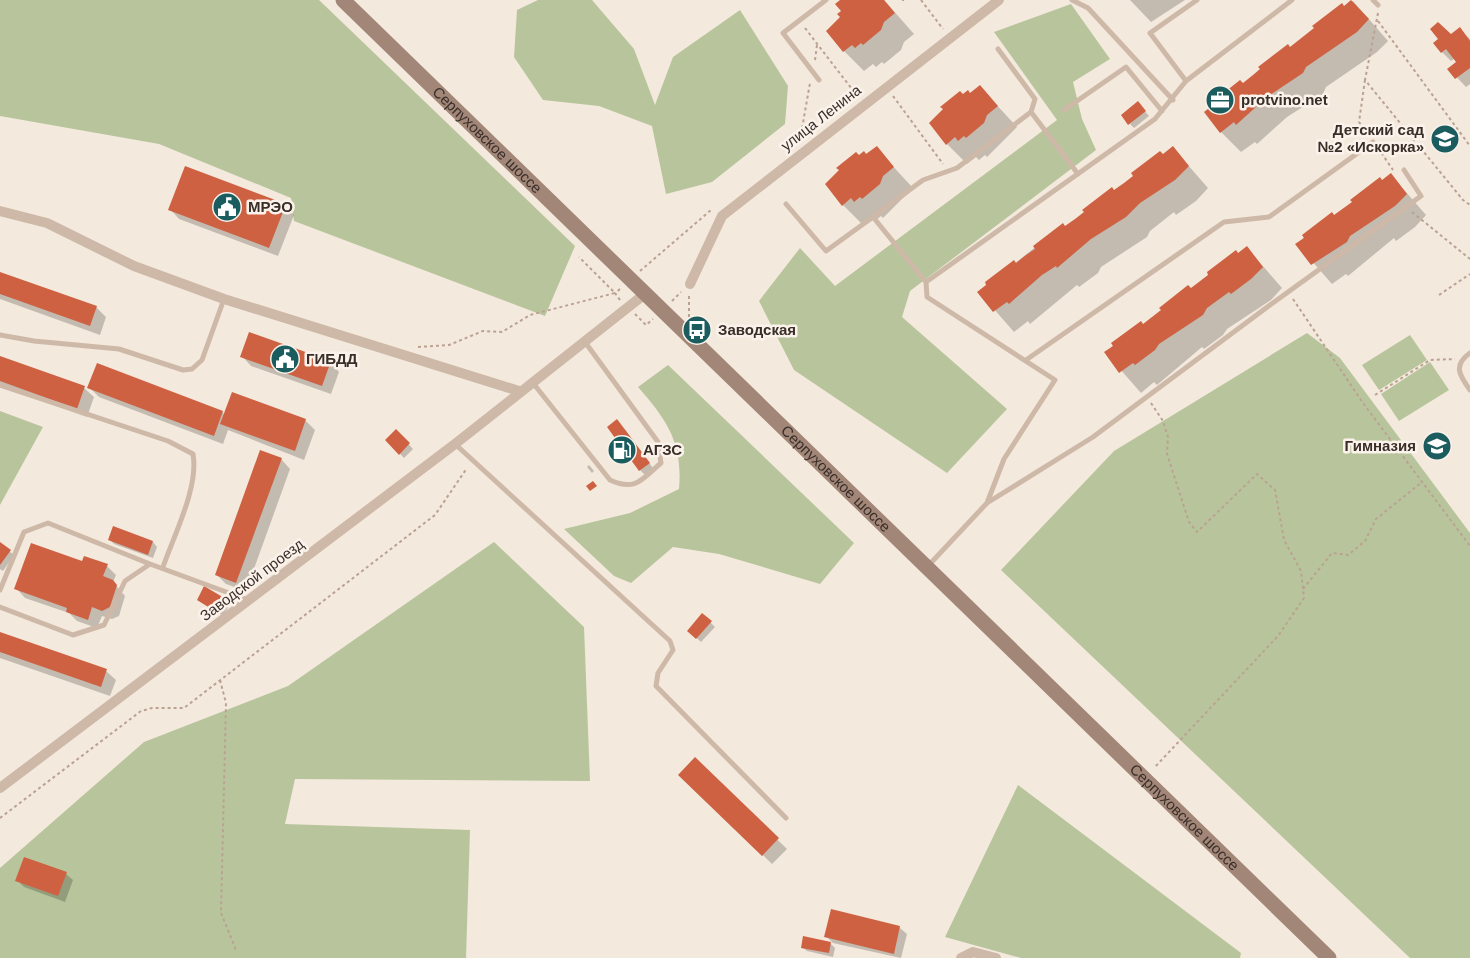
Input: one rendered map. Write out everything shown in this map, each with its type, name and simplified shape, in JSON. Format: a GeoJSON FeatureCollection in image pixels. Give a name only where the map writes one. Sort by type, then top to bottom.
{"type":"FeatureCollection","features":[{"type":"Feature","properties":{"kind":"main road","name":"Серпуховское шоссе"},"geometry":{"type":"LineString","coordinates":[[343,0],[1329,958]]}},
{"type":"Feature","properties":{"kind":"street","name":"улица Ленина"},"geometry":{"type":"LineString","coordinates":[[690,284],[722,216],[797,155],[999,0]]}},
{"type":"Feature","properties":{"kind":"street"},"geometry":{"type":"LineString","coordinates":[[0,211],[47,223],[134,266],[224,299],[519,391]]}},
{"type":"Feature","properties":{"kind":"street","name":"Заводской проезд"},"geometry":{"type":"LineString","coordinates":[[0,788],[455,444],[519,391],[646,293]]}},
{"type":"Feature","properties":{"kind":"street"},"geometry":{"type":"LineString","coordinates":[[961,958],[973,952],[996,958]]}},
{"type":"Feature","properties":{"kind":"lane"},"geometry":{"type":"LineString","coordinates":[[819,80],[783,33],[826,0]]}},
{"type":"Feature","properties":{"kind":"lane"},"geometry":{"type":"LineString","coordinates":[[1072,0],[1088,8],[1173,100]]}},
{"type":"Feature","properties":{"kind":"lane"},"geometry":{"type":"LineString","coordinates":[[1186,81],[1150,33],[1197,0]]}},
{"type":"Feature","properties":{"kind":"lane"},"geometry":{"type":"LineString","coordinates":[[926,282],[1162,111],[1186,81],[1292,0]]}},
{"type":"Feature","properties":{"kind":"lane"},"geometry":{"type":"LineString","coordinates":[[786,204],[826,251],[924,180],[957,168],[1031,112],[1035,99],[998,49]]}},
{"type":"Feature","properties":{"kind":"lane"},"geometry":{"type":"LineString","coordinates":[[1064,110],[1126,67],[1162,111]]}},
{"type":"Feature","properties":{"kind":"lane"},"geometry":{"type":"LineString","coordinates":[[1031,112],[1078,174]]}},
{"type":"Feature","properties":{"kind":"lane"},"geometry":{"type":"LineString","coordinates":[[1026,360],[1224,222],[1269,217],[1373,142]]}},
{"type":"Feature","properties":{"kind":"lane"},"geometry":{"type":"LineString","coordinates":[[927,567],[987,503],[1093,437],[1288,291],[1421,196],[1404,170]]}},
{"type":"Feature","properties":{"kind":"lane"},"geometry":{"type":"LineString","coordinates":[[873,217],[926,282],[927,297],[1055,380],[1004,459],[987,503]]}},
{"type":"Feature","properties":{"kind":"lane"},"geometry":{"type":"LineString","coordinates":[[0,335],[34,341],[119,349],[183,370],[192,369],[202,360],[224,299]]}},
{"type":"Feature","properties":{"kind":"lane"},"geometry":{"type":"LineString","coordinates":[[532,381],[610,480],[623,486],[634,485],[661,463],[658,442],[584,342]]}},
{"type":"Feature","properties":{"kind":"lane"},"geometry":{"type":"LineString","coordinates":[[1470,353],[1460,360],[1459,375],[1470,390]]}},
{"type":"Feature","properties":{"kind":"lane"},"geometry":{"type":"LineString","coordinates":[[0,385],[168,441],[193,454],[195,472],[191,488],[163,567]]}},
{"type":"Feature","properties":{"kind":"lane"},"geometry":{"type":"LineString","coordinates":[[455,444],[670,641],[673,650],[658,673],[656,686],[786,818]]}},
{"type":"Feature","properties":{"kind":"lane"},"geometry":{"type":"LineString","coordinates":[[0,590],[24,532],[48,523],[250,601]]}},
{"type":"Feature","properties":{"kind":"lane"},"geometry":{"type":"LineString","coordinates":[[0,607],[73,635],[104,625],[125,580],[150,564]]}},
{"type":"Feature","properties":{"kind":"path"},"geometry":{"type":"LineString","coordinates":[[921,0],[949,38]]}},
{"type":"Feature","properties":{"kind":"path"},"geometry":{"type":"LineString","coordinates":[[1375,2],[1378,21],[1365,80],[1359,122],[1394,170]]}},
{"type":"Feature","properties":{"kind":"path"},"geometry":{"type":"LineString","coordinates":[[800,21],[863,105]]}},
{"type":"Feature","properties":{"kind":"path"},"geometry":{"type":"LineString","coordinates":[[1378,21],[1470,146]]}},
{"type":"Feature","properties":{"kind":"path"},"geometry":{"type":"LineString","coordinates":[[813,67],[817,45]]}},
{"type":"Feature","properties":{"kind":"path"},"geometry":{"type":"LineString","coordinates":[[797,155],[811,78]]}},
{"type":"Feature","properties":{"kind":"path"},"geometry":{"type":"LineString","coordinates":[[1365,80],[1463,200],[1470,205]]}},
{"type":"Feature","properties":{"kind":"path"},"geometry":{"type":"LineString","coordinates":[[886,86],[948,171]]}},
{"type":"Feature","properties":{"kind":"path"},"geometry":{"type":"LineString","coordinates":[[1405,208],[1470,259]]}},
{"type":"Feature","properties":{"kind":"path"},"geometry":{"type":"LineString","coordinates":[[630,278],[712,209]]}},
{"type":"Feature","properties":{"kind":"path"},"geometry":{"type":"LineString","coordinates":[[398,353],[420,347],[449,345],[483,331],[502,332],[530,315],[615,293],[579,257]]}},
{"type":"Feature","properties":{"kind":"path"},"geometry":{"type":"LineString","coordinates":[[1438,295],[1470,274]]}},
{"type":"Feature","properties":{"kind":"path"},"geometry":{"type":"LineString","coordinates":[[663,310],[690,284]]}},
{"type":"Feature","properties":{"kind":"path"},"geometry":{"type":"LineString","coordinates":[[688,321],[690,284]]}},
{"type":"Feature","properties":{"kind":"path"},"geometry":{"type":"LineString","coordinates":[[1288,291],[1363,403],[1470,546]]}},
{"type":"Feature","properties":{"kind":"path"},"geometry":{"type":"LineString","coordinates":[[1375,395],[1430,360],[1437,358],[1460,360]]}},
{"type":"Feature","properties":{"kind":"path"},"geometry":{"type":"LineString","coordinates":[[1144,778],[1278,636],[1304,598],[1301,571],[1284,540],[1275,490],[1257,474],[1197,532],[1189,522],[1167,454],[1168,437],[1163,421],[1146,396]]}},
{"type":"Feature","properties":{"kind":"path"},"geometry":{"type":"LineString","coordinates":[[0,818],[141,711],[152,708],[184,708],[435,515],[472,461]]}},
{"type":"Feature","properties":{"kind":"path"},"geometry":{"type":"LineString","coordinates":[[1303,589],[1332,553],[1348,555],[1365,541],[1376,519],[1422,482]]}},
{"type":"Feature","properties":{"kind":"path"},"geometry":{"type":"LineString","coordinates":[[220,680],[226,703],[221,913],[236,950]]}},
{"type":"Feature","properties":{"kind":"green space"},"geometry":{"type":"Polygon","coordinates":[[[0,0],[319,0],[575,246],[545,316],[294,221],[291,198],[159,144],[0,116],[0,0]]]}},
{"type":"Feature","properties":{"kind":"green space"},"geometry":{"type":"Polygon","coordinates":[[[538,0],[592,0],[634,49],[655,105],[673,57],[740,10],[788,86],[785,124],[712,182],[666,194],[652,126],[599,106],[543,100],[514,57],[517,10],[538,0]]]}},
{"type":"Feature","properties":{"kind":"green space"},"geometry":{"type":"Polygon","coordinates":[[[1071,4],[1110,59],[1073,82],[1082,119],[1096,150],[910,291],[902,317],[1007,409],[947,473],[794,370],[759,301],[800,248],[835,286],[1057,120],[994,32],[1071,4]]]}},
{"type":"Feature","properties":{"kind":"green space"},"geometry":{"type":"Polygon","coordinates":[[[1307,333],[1340,358],[1470,533],[1470,958],[1410,958],[1001,570],[1114,451],[1307,333]]]}},
{"type":"Feature","properties":{"kind":"green space"},"geometry":{"type":"Polygon","coordinates":[[[1410,335],[1427,360],[1379,390],[1362,365],[1410,335]]]}},
{"type":"Feature","properties":{"kind":"green space"},"geometry":{"type":"Polygon","coordinates":[[[1430,362],[1449,390],[1399,421],[1381,394],[1430,362]]]}},
{"type":"Feature","properties":{"kind":"green space"},"geometry":{"type":"Polygon","coordinates":[[[668,365],[854,543],[820,584],[719,554],[673,547],[631,583],[614,576],[564,529],[630,513],[679,489],[678,458],[671,433],[657,410],[638,387],[668,365]]]}},
{"type":"Feature","properties":{"kind":"green space"},"geometry":{"type":"Polygon","coordinates":[[[0,411],[43,427],[0,505],[0,411]]]}},
{"type":"Feature","properties":{"kind":"green space"},"geometry":{"type":"Polygon","coordinates":[[[494,542],[584,627],[590,781],[295,779],[285,824],[470,830],[466,958],[0,958],[0,868],[144,742],[288,686],[494,542]]]}},
{"type":"Feature","properties":{"kind":"green space"},"geometry":{"type":"Polygon","coordinates":[[[1018,785],[1241,953],[1240,958],[1021,958],[945,937],[1018,785]]]}},
{"type":"Feature","properties":{"kind":"building"},"geometry":{"type":"Polygon","coordinates":[[[840,0],[884,0],[895,13],[884,22],[881,30],[863,45],[861,43],[855,48],[852,45],[843,52],[826,31],[840,17],[837,14],[841,11],[835,4],[840,0]]]}},
{"type":"Feature","properties":{"kind":"building"},"geometry":{"type":"Polygon","coordinates":[[[1351,0],[1369,19],[1357,32],[1306,67],[1303,73],[1267,97],[1236,125],[1234,122],[1220,133],[1204,112],[1213,105],[1211,103],[1240,80],[1243,83],[1260,69],[1258,67],[1288,44],[1290,47],[1314,28],[1312,26],[1342,3],[1344,6],[1351,0]]]}},
{"type":"Feature","properties":{"kind":"building"},"geometry":{"type":"Polygon","coordinates":[[[1438,22],[1451,34],[1460,27],[1470,41],[1470,68],[1455,79],[1447,69],[1456,62],[1446,49],[1441,53],[1433,43],[1438,39],[1430,29],[1438,22]]]}},
{"type":"Feature","properties":{"kind":"building"},"geometry":{"type":"Polygon","coordinates":[[[980,85],[998,106],[987,115],[984,123],[966,138],[964,136],[958,141],[955,137],[946,145],[929,123],[943,109],[940,107],[960,91],[963,94],[968,90],[970,93],[980,85]]]}},
{"type":"Feature","properties":{"kind":"building"},"geometry":{"type":"Polygon","coordinates":[[[1138,101],[1146,111],[1128,125],[1121,115],[1138,101]]]}},
{"type":"Feature","properties":{"kind":"building"},"geometry":{"type":"Polygon","coordinates":[[[877,146],[894,167],[883,176],[880,184],[862,199],[860,197],[854,202],[851,198],[842,206],[825,184],[839,170],[836,168],[856,152],[859,155],[864,151],[866,154],[877,146]]]}},
{"type":"Feature","properties":{"kind":"building"},"geometry":{"type":"Polygon","coordinates":[[[1173,146],[1189,166],[1175,180],[1140,203],[1126,217],[1091,239],[1057,268],[1056,266],[1042,275],[1009,304],[1007,302],[993,312],[977,292],[986,285],[985,282],[1014,260],[1016,263],[1035,249],[1033,246],[1063,223],[1065,226],[1075,219],[1084,212],[1082,210],[1112,187],[1114,190],[1124,183],[1133,176],[1131,173],[1160,151],[1163,154],[1173,146]]]}},
{"type":"Feature","properties":{"kind":"building","name":"МРЭО"},"geometry":{"type":"Polygon","coordinates":[[[185,166],[286,204],[269,248],[168,210],[185,166]]]}},
{"type":"Feature","properties":{"kind":"building"},"geometry":{"type":"Polygon","coordinates":[[[1391,173],[1407,194],[1395,206],[1350,236],[1347,242],[1311,265],[1295,244],[1304,238],[1302,235],[1332,212],[1334,215],[1352,202],[1350,200],[1380,177],[1382,180],[1391,173]]]}},
{"type":"Feature","properties":{"kind":"building"},"geometry":{"type":"Polygon","coordinates":[[[1247,246],[1263,267],[1251,279],[1207,308],[1203,315],[1159,344],[1155,350],[1135,365],[1133,363],[1119,373],[1104,352],[1113,346],[1111,343],[1141,321],[1143,324],[1161,310],[1159,308],[1188,285],[1191,288],[1208,275],[1207,272],[1236,250],[1238,253],[1247,246]]]}},
{"type":"Feature","properties":{"kind":"building"},"geometry":{"type":"Polygon","coordinates":[[[0,272],[97,306],[90,326],[0,294],[0,272]]]}},
{"type":"Feature","properties":{"kind":"building","name":"ГИБДД"},"geometry":{"type":"Polygon","coordinates":[[[249,332],[331,361],[322,386],[240,357],[249,332]]]}},
{"type":"Feature","properties":{"kind":"building"},"geometry":{"type":"Polygon","coordinates":[[[0,356],[85,386],[77,409],[0,381],[0,356]]]}},
{"type":"Feature","properties":{"kind":"building"},"geometry":{"type":"Polygon","coordinates":[[[97,363],[223,411],[214,436],[87,388],[97,363]]]}},
{"type":"Feature","properties":{"kind":"building"},"geometry":{"type":"Polygon","coordinates":[[[232,392],[306,419],[295,451],[220,424],[232,392]]]}},
{"type":"Feature","properties":{"kind":"building"},"geometry":{"type":"Polygon","coordinates":[[[617,419],[650,463],[639,471],[607,427],[617,419]]]}},
{"type":"Feature","properties":{"kind":"building"},"geometry":{"type":"Polygon","coordinates":[[[396,429],[410,443],[399,455],[385,440],[396,429]]]}},
{"type":"Feature","properties":{"kind":"building"},"geometry":{"type":"Polygon","coordinates":[[[260,450],[282,458],[236,583],[215,575],[260,450]]]}},
{"type":"Feature","properties":{"kind":"building"},"geometry":{"type":"Polygon","coordinates":[[[593,481],[597,486],[590,491],[586,486],[593,481]]]}},
{"type":"Feature","properties":{"kind":"building"},"geometry":{"type":"Polygon","coordinates":[[[113,526],[153,541],[148,555],[108,540],[113,526]]]}},
{"type":"Feature","properties":{"kind":"building"},"geometry":{"type":"Polygon","coordinates":[[[0,542],[11,550],[0,565],[0,542]]]}},
{"type":"Feature","properties":{"kind":"building"},"geometry":{"type":"Polygon","coordinates":[[[31,543],[82,561],[84,556],[108,564],[103,576],[113,580],[117,585],[110,607],[102,611],[92,607],[88,620],[66,612],[67,608],[14,589],[31,543]]]}},
{"type":"Feature","properties":{"kind":"building"},"geometry":{"type":"Polygon","coordinates":[[[204,586],[226,599],[218,613],[197,600],[204,586]]]}},
{"type":"Feature","properties":{"kind":"building"},"geometry":{"type":"Polygon","coordinates":[[[702,613],[712,621],[696,639],[687,631],[702,613]]]}},
{"type":"Feature","properties":{"kind":"building"},"geometry":{"type":"Polygon","coordinates":[[[0,632],[107,669],[101,687],[0,652],[0,632]]]}},
{"type":"Feature","properties":{"kind":"building"},"geometry":{"type":"Polygon","coordinates":[[[695,757],[779,838],[762,856],[678,775],[695,757]]]}},
{"type":"Feature","properties":{"kind":"building"},"geometry":{"type":"Polygon","coordinates":[[[24,857],[67,872],[58,896],[15,881],[24,857]]]}},
{"type":"Feature","properties":{"kind":"building"},"geometry":{"type":"Polygon","coordinates":[[[831,909],[900,926],[894,954],[824,937],[831,909]]]}},
{"type":"Feature","properties":{"kind":"building"},"geometry":{"type":"Polygon","coordinates":[[[803,936],[831,942],[829,953],[801,948],[803,936]]]}},
{"type":"Feature","properties":{"kind":"place","name":"protvino.net"},"geometry":{"type":"Point","coordinates":[1220,100]}},
{"type":"Feature","properties":{"kind":"place","name":"Детcкий сад №2 «Искорка»"},"geometry":{"type":"Point","coordinates":[1445,139]}},
{"type":"Feature","properties":{"kind":"place","name":"МРЭО"},"geometry":{"type":"Point","coordinates":[227,207]}},
{"type":"Feature","properties":{"kind":"place","name":"Заводская"},"geometry":{"type":"Point","coordinates":[697,330]}},
{"type":"Feature","properties":{"kind":"place","name":"ГИБДД"},"geometry":{"type":"Point","coordinates":[285,359]}},
{"type":"Feature","properties":{"kind":"place","name":"Гимназия"},"geometry":{"type":"Point","coordinates":[1437,446]}},
{"type":"Feature","properties":{"kind":"place","name":"АГЗС"},"geometry":{"type":"Point","coordinates":[622,450]}}]}
